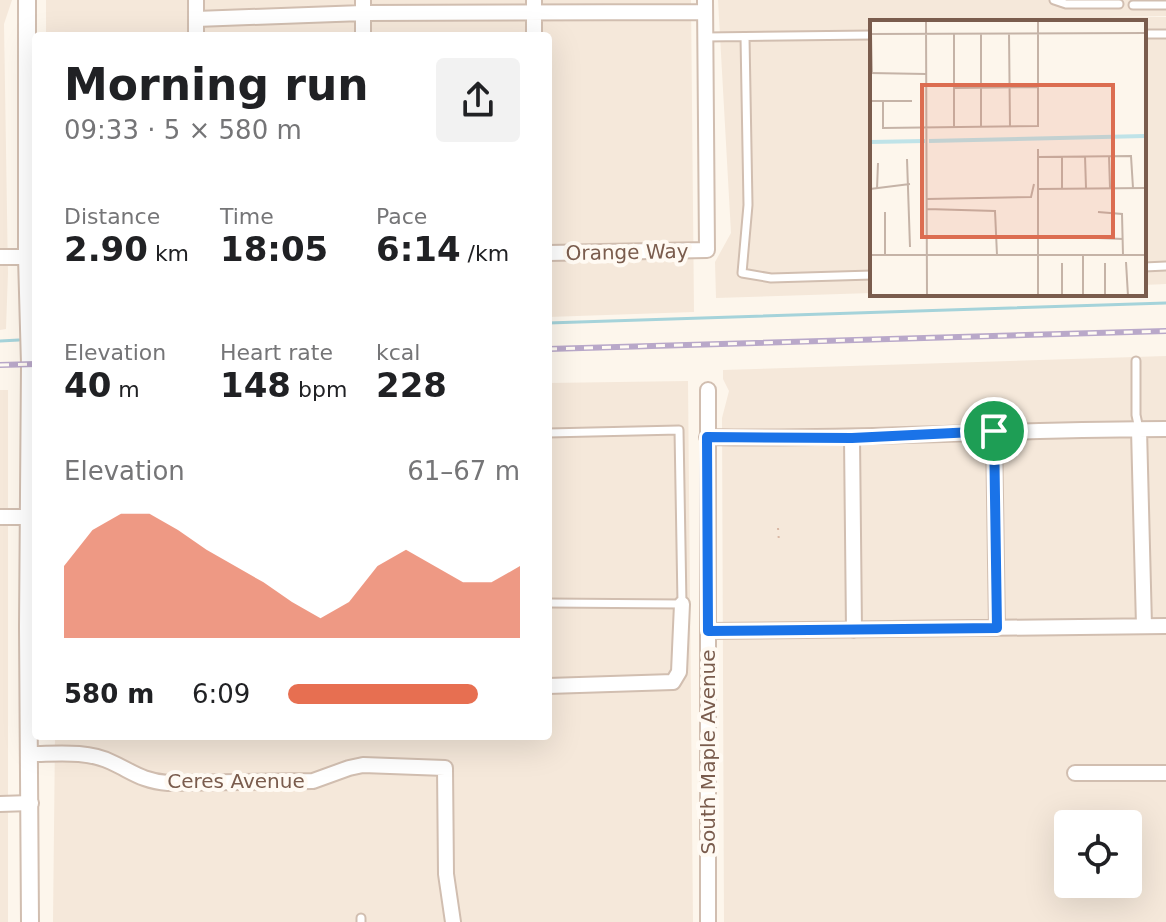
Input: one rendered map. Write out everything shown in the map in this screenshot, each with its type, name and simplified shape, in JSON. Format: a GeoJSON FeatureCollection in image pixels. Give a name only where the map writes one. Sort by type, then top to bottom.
{"type":"FeatureCollection","features":[{"type":"Feature","properties":{"kind":"street"},"geometry":{"type":"LineString","coordinates":[[27,0],[32,333]]}},
{"type":"Feature","properties":{"kind":"street"},"geometry":{"type":"LineString","coordinates":[[196,0],[196,32]]}},
{"type":"Feature","properties":{"kind":"street"},"geometry":{"type":"LineString","coordinates":[[196,19],[363,6],[705,6],[706,37]]}},
{"type":"Feature","properties":{"kind":"street"},"geometry":{"type":"LineString","coordinates":[[363,6],[363,32]]}},
{"type":"Feature","properties":{"kind":"street"},"geometry":{"type":"LineString","coordinates":[[534,6],[534,32]]}},
{"type":"Feature","properties":{"kind":"street","name":"Orange Way"},"geometry":{"type":"LineString","coordinates":[[552,253],[707,250],[706,37]]}},
{"type":"Feature","properties":{"kind":"street"},"geometry":{"type":"LineString","coordinates":[[0,257],[31,257]]}},
{"type":"Feature","properties":{"kind":"street","name":"South Maple Avenue"},"geometry":{"type":"LineString","coordinates":[[708,390],[708,922]]}},
{"type":"Feature","properties":{"kind":"street"},"geometry":{"type":"LineString","coordinates":[[1139,429],[1144,626]]}},
{"type":"Feature","properties":{"kind":"street"},"geometry":{"type":"LineString","coordinates":[[707,437],[852,438],[994,431],[1166,429]]}},
{"type":"Feature","properties":{"kind":"street"},"geometry":{"type":"LineString","coordinates":[[994,431],[997,628]]}},
{"type":"Feature","properties":{"kind":"street"},"geometry":{"type":"LineString","coordinates":[[32,436],[29,517],[32,625]]}},
{"type":"Feature","properties":{"kind":"street"},"geometry":{"type":"LineString","coordinates":[[852,438],[854,630]]}},
{"type":"Feature","properties":{"kind":"street"},"geometry":{"type":"LineString","coordinates":[[0,517],[29,517]]}},
{"type":"Feature","properties":{"kind":"street"},"geometry":{"type":"LineString","coordinates":[[552,686],[673,682],[679,672],[682,604]]}},
{"type":"Feature","properties":{"kind":"street"},"geometry":{"type":"LineString","coordinates":[[708,631],[1166,626]]}},
{"type":"Feature","properties":{"kind":"street"},"geometry":{"type":"LineString","coordinates":[[30,922],[32,711]]}},
{"type":"Feature","properties":{"kind":"street","name":"Ceres Avenue"},"geometry":{"type":"LineString","coordinates":[[30,754],[87,755],[110,761],[149,781],[168,783],[313,781],[363,765],[445,768],[446,874],[453,922]]}},
{"type":"Feature","properties":{"kind":"street"},"geometry":{"type":"LineString","coordinates":[[1075,773],[1166,773]]}},
{"type":"Feature","properties":{"kind":"street"},"geometry":{"type":"LineString","coordinates":[[0,804],[31,803]]}},
{"type":"Feature","properties":{"kind":"lane"},"geometry":{"type":"LineString","coordinates":[[1054,0],[1066,4],[1119,4]]}},
{"type":"Feature","properties":{"kind":"lane"},"geometry":{"type":"LineString","coordinates":[[1133,5],[1166,5]]}},
{"type":"Feature","properties":{"kind":"lane"},"geometry":{"type":"LineString","coordinates":[[706,37],[870,35]]}},
{"type":"Feature","properties":{"kind":"lane"},"geometry":{"type":"LineString","coordinates":[[745,37],[748,205],[742,273],[771,278],[870,275]]}},
{"type":"Feature","properties":{"kind":"lane"},"geometry":{"type":"LineString","coordinates":[[1146,267],[1166,266]]}},
{"type":"Feature","properties":{"kind":"lane"},"geometry":{"type":"LineString","coordinates":[[1136,361],[1139,429]]}},
{"type":"Feature","properties":{"kind":"lane"},"geometry":{"type":"LineString","coordinates":[[552,433],[679,430],[682,604],[552,603]]}},
{"type":"Feature","properties":{"kind":"path"},"geometry":{"type":"LineString","coordinates":[[778,528],[779,542]]}},
{"type":"Feature","properties":{"kind":"shaded area"},"geometry":{"type":"Polygon","coordinates":[[[0,0],[12,0],[4,24],[8,273],[6,329],[0,330],[0,0]]]}},
{"type":"Feature","properties":{"kind":"shaded area"},"geometry":{"type":"Polygon","coordinates":[[[46,0],[691,0],[694,312],[552,317],[552,32],[46,32],[46,0]]]}},
{"type":"Feature","properties":{"kind":"shaded area"},"geometry":{"type":"Polygon","coordinates":[[[718,0],[1166,0],[1166,16],[1104,16],[1166,17],[1166,284],[1146,285],[1146,20],[870,20],[870,293],[716,298],[715,262],[731,233],[718,0]]]}},
{"type":"Feature","properties":{"kind":"shaded area"},"geometry":{"type":"Polygon","coordinates":[[[1166,356],[1166,922],[724,922],[722,418],[729,391],[723,379],[723,370],[1166,356]]]}},
{"type":"Feature","properties":{"kind":"shaded area"},"geometry":{"type":"Polygon","coordinates":[[[688,381],[693,922],[53,922],[55,740],[552,740],[552,383],[688,381]]]}},
{"type":"Feature","properties":{"kind":"shaded area"},"geometry":{"type":"Polygon","coordinates":[[[0,390],[8,390],[8,922],[0,922],[0,390]]]}},
{"type":"Feature","properties":{"kind":"waterway"},"geometry":{"type":"LineString","coordinates":[[552,323],[1166,303]]}},
{"type":"Feature","properties":{"kind":"waterway"},"geometry":{"type":"LineString","coordinates":[[0,341],[19,340]]}},
{"type":"Feature","properties":{"kind":"railway"},"geometry":{"type":"LineString","coordinates":[[552,349],[1166,331]]}},
{"type":"Feature","properties":{"kind":"railway"},"geometry":{"type":"LineString","coordinates":[[0,365],[32,364]]}},
{"type":"Feature","properties":{"kind":"route"},"geometry":{"type":"LineString","coordinates":[[994,431],[997,628],[708,631],[707,437],[852,438],[994,431]]}}]}
